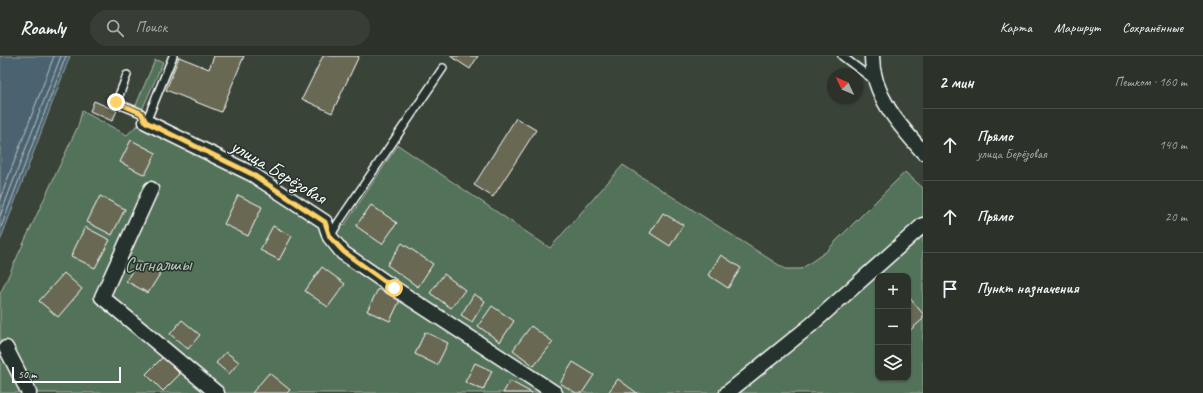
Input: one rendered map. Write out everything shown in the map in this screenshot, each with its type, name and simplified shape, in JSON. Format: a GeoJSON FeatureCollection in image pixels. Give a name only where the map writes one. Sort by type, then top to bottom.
{"type":"FeatureCollection","features":[{"type":"Feature","properties":{"kind":"street"},"geometry":{"type":"LineString","coordinates":[[872,56],[875,81],[888,109],[905,132],[923,152]]}},
{"type":"Feature","properties":{"kind":"street","name":"улица Берёзовая"},"geometry":{"type":"LineString","coordinates":[[146,122],[252,174],[325,222],[330,237],[344,252],[394,288],[555,393]]}},
{"type":"Feature","properties":{"kind":"street"},"geometry":{"type":"LineString","coordinates":[[151,189],[102,298],[218,393]]}},
{"type":"Feature","properties":{"kind":"street"},"geometry":{"type":"LineString","coordinates":[[727,393],[811,325],[923,226]]}},
{"type":"Feature","properties":{"kind":"street"},"geometry":{"type":"LineString","coordinates":[[6,348],[29,393]]}},
{"type":"Feature","properties":{"kind":"lane"},"geometry":{"type":"LineString","coordinates":[[146,122],[173,56]]}},
{"type":"Feature","properties":{"kind":"lane"},"geometry":{"type":"LineString","coordinates":[[842,56],[875,81]]}},
{"type":"Feature","properties":{"kind":"lane"},"geometry":{"type":"LineString","coordinates":[[330,237],[443,68]]}},
{"type":"Feature","properties":{"kind":"lane"},"geometry":{"type":"LineString","coordinates":[[127,75],[116,102],[141,113],[146,122]]}},
{"type":"Feature","properties":{"kind":"green space"},"geometry":{"type":"Polygon","coordinates":[[[155,60],[163,62],[142,110],[136,105],[155,60]]]}},
{"type":"Feature","properties":{"kind":"green space","name":"Сигналшы"},"geometry":{"type":"Polygon","coordinates":[[[82,111],[127,135],[135,127],[154,117],[254,168],[344,226],[398,145],[550,248],[623,165],[785,269],[801,269],[827,251],[905,172],[923,188],[923,393],[0,393],[0,294],[78,126],[82,111]]]}},
{"type":"Feature","properties":{"kind":"water"},"geometry":{"type":"Polygon","coordinates":[[[0,56],[70,56],[0,241],[0,56]]]}},
{"type":"Feature","properties":{"kind":"building"},"geometry":{"type":"Polygon","coordinates":[[[214,56],[244,56],[221,112],[166,90],[179,57],[209,69],[214,56]]]}},
{"type":"Feature","properties":{"kind":"building"},"geometry":{"type":"Polygon","coordinates":[[[323,56],[359,56],[332,113],[302,99],[323,56]]]}},
{"type":"Feature","properties":{"kind":"building"},"geometry":{"type":"Polygon","coordinates":[[[450,56],[478,56],[470,69],[450,56]]]}},
{"type":"Feature","properties":{"kind":"building"},"geometry":{"type":"Polygon","coordinates":[[[94,101],[117,111],[112,121],[90,111],[94,101]]]}},
{"type":"Feature","properties":{"kind":"building"},"geometry":{"type":"Polygon","coordinates":[[[516,118],[536,130],[493,197],[474,185],[516,118]]]}},
{"type":"Feature","properties":{"kind":"building"},"geometry":{"type":"Polygon","coordinates":[[[131,140],[156,153],[145,175],[120,162],[131,140]]]}},
{"type":"Feature","properties":{"kind":"building"},"geometry":{"type":"Polygon","coordinates":[[[238,195],[262,207],[248,236],[224,224],[238,195]]]}},
{"type":"Feature","properties":{"kind":"building"},"geometry":{"type":"Polygon","coordinates":[[[100,196],[125,209],[112,235],[87,222],[100,196]]]}},
{"type":"Feature","properties":{"kind":"building"},"geometry":{"type":"Polygon","coordinates":[[[371,205],[397,223],[382,244],[356,226],[371,205]]]}},
{"type":"Feature","properties":{"kind":"building"},"geometry":{"type":"Polygon","coordinates":[[[663,213],[683,225],[670,246],[650,233],[663,213]]]}},
{"type":"Feature","properties":{"kind":"building"},"geometry":{"type":"Polygon","coordinates":[[[273,226],[292,236],[279,260],[260,250],[273,226]]]}},
{"type":"Feature","properties":{"kind":"building"},"geometry":{"type":"Polygon","coordinates":[[[85,227],[110,240],[95,268],[71,256],[85,227]]]}},
{"type":"Feature","properties":{"kind":"building"},"geometry":{"type":"Polygon","coordinates":[[[402,243],[433,264],[418,287],[387,265],[402,243]]]}},
{"type":"Feature","properties":{"kind":"building"},"geometry":{"type":"Polygon","coordinates":[[[721,255],[741,268],[728,288],[708,275],[721,255]]]}},
{"type":"Feature","properties":{"kind":"building"},"geometry":{"type":"Polygon","coordinates":[[[138,261],[160,274],[148,293],[126,281],[138,261]]]}},
{"type":"Feature","properties":{"kind":"building"},"geometry":{"type":"Polygon","coordinates":[[[322,267],[345,284],[328,307],[305,291],[322,267]]]}},
{"type":"Feature","properties":{"kind":"building"},"geometry":{"type":"Polygon","coordinates":[[[64,273],[82,289],[58,317],[39,301],[64,273]]]}},
{"type":"Feature","properties":{"kind":"building"},"geometry":{"type":"Polygon","coordinates":[[[444,274],[465,290],[451,308],[430,293],[444,274]]]}},
{"type":"Feature","properties":{"kind":"building"},"geometry":{"type":"Polygon","coordinates":[[[378,289],[400,300],[390,321],[367,311],[378,289]]]}},
{"type":"Feature","properties":{"kind":"building"},"geometry":{"type":"Polygon","coordinates":[[[474,294],[485,301],[472,322],[461,315],[474,294]]]}},
{"type":"Feature","properties":{"kind":"building"},"geometry":{"type":"Polygon","coordinates":[[[911,300],[923,314],[923,319],[911,329],[911,300]]]}},
{"type":"Feature","properties":{"kind":"building"},"geometry":{"type":"Polygon","coordinates":[[[492,306],[514,321],[500,342],[478,326],[492,306]]]}},
{"type":"Feature","properties":{"kind":"building"},"geometry":{"type":"Polygon","coordinates":[[[182,320],[200,335],[188,349],[170,334],[182,320]]]}},
{"type":"Feature","properties":{"kind":"building"},"geometry":{"type":"Polygon","coordinates":[[[531,326],[553,342],[534,366],[513,350],[531,326]]]}},
{"type":"Feature","properties":{"kind":"building"},"geometry":{"type":"Polygon","coordinates":[[[425,332],[448,343],[437,365],[415,354],[425,332]]]}},
{"type":"Feature","properties":{"kind":"building"},"geometry":{"type":"Polygon","coordinates":[[[226,352],[239,362],[229,374],[216,363],[226,352]]]}},
{"type":"Feature","properties":{"kind":"building"},"geometry":{"type":"Polygon","coordinates":[[[163,357],[180,374],[163,391],[146,374],[163,357]]]}},
{"type":"Feature","properties":{"kind":"building"},"geometry":{"type":"Polygon","coordinates":[[[573,362],[594,375],[582,393],[576,393],[560,383],[573,362]]]}},
{"type":"Feature","properties":{"kind":"building"},"geometry":{"type":"Polygon","coordinates":[[[475,363],[492,371],[483,390],[465,382],[475,363]]]}},
{"type":"Feature","properties":{"kind":"building"},"geometry":{"type":"Polygon","coordinates":[[[269,373],[290,390],[287,393],[252,393],[269,373]]]}},
{"type":"Feature","properties":{"kind":"building"},"geometry":{"type":"Polygon","coordinates":[[[618,379],[637,393],[608,393],[618,379]]]}},
{"type":"Feature","properties":{"kind":"building"},"geometry":{"type":"Polygon","coordinates":[[[510,381],[532,393],[503,393],[510,381]]]}},
{"type":"Feature","properties":{"kind":"route"},"geometry":{"type":"LineString","coordinates":[[116,102],[141,113],[146,122],[252,174],[325,222],[330,237],[344,252],[394,288]]}}]}
